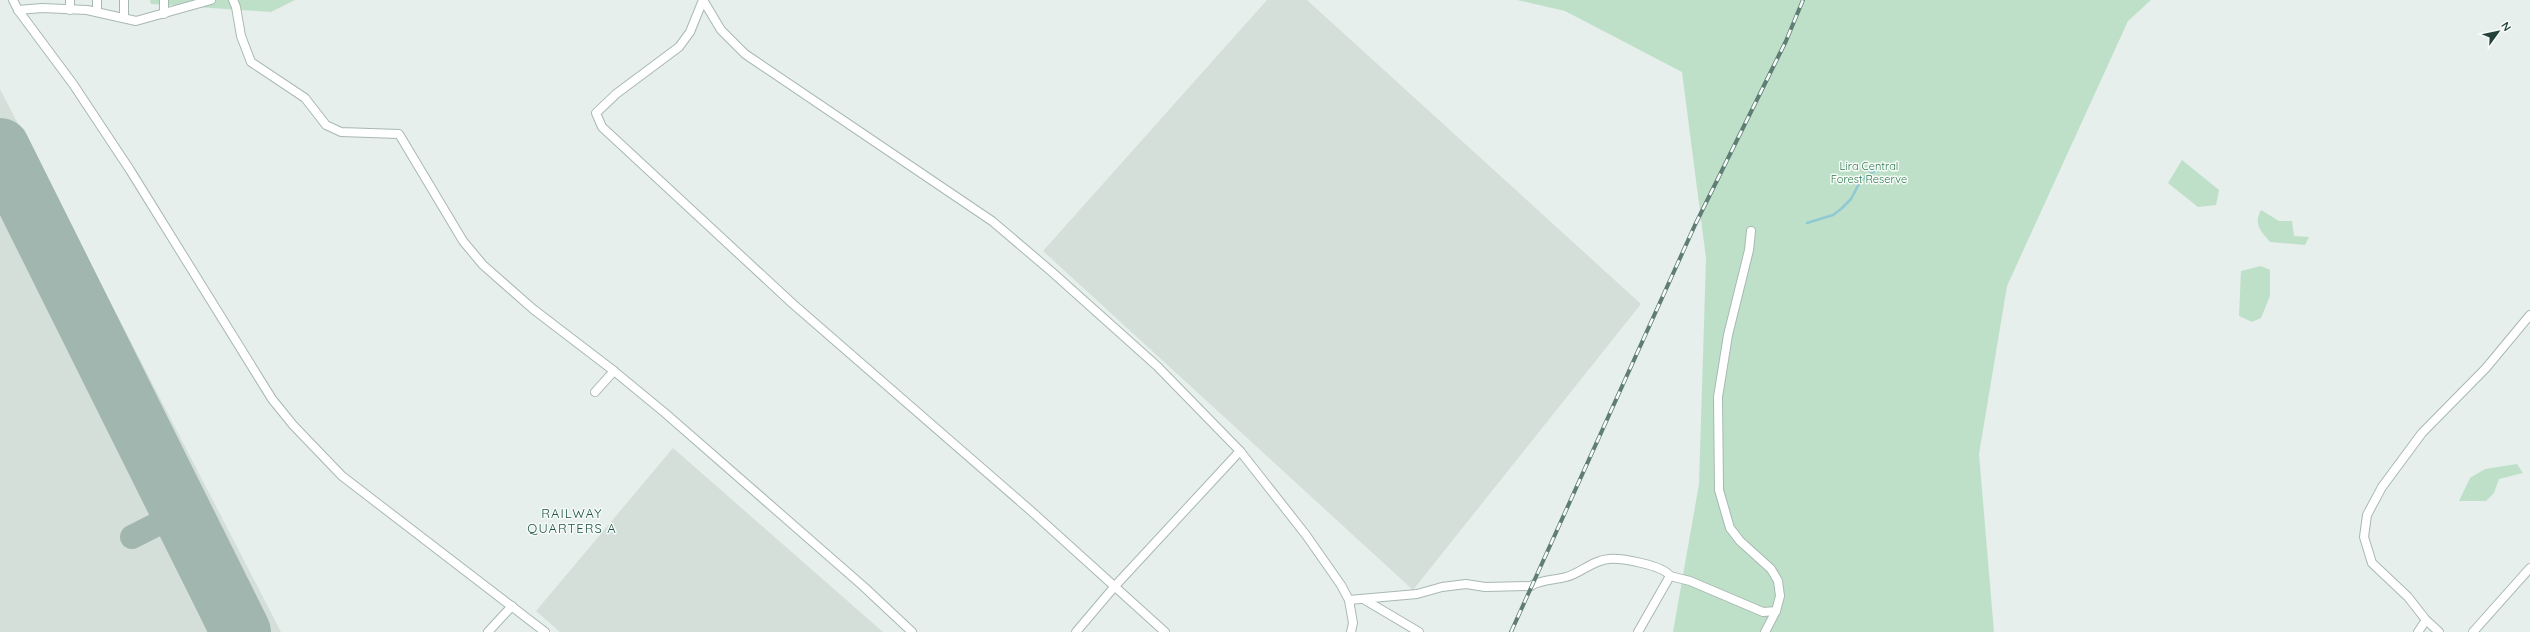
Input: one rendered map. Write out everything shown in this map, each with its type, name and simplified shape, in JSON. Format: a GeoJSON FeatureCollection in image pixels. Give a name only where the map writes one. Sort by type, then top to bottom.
{"type":"FeatureCollection","features":[{"type":"Feature","properties":{"kind":"street"},"geometry":{"type":"LineString","coordinates":[[14,0],[18,10],[73,84],[130,170],[272,399],[293,425],[327,463],[360,492],[545,632]]}},
{"type":"Feature","properties":{"kind":"street"},"geometry":{"type":"LineString","coordinates":[[70,0],[70,10]]}},
{"type":"Feature","properties":{"kind":"street"},"geometry":{"type":"LineString","coordinates":[[97,0],[97,12]]}},
{"type":"Feature","properties":{"kind":"street"},"geometry":{"type":"LineString","coordinates":[[124,0],[124,18]]}},
{"type":"Feature","properties":{"kind":"street"},"geometry":{"type":"LineString","coordinates":[[164,0],[164,14]]}},
{"type":"Feature","properties":{"kind":"street"},"geometry":{"type":"LineString","coordinates":[[18,10],[42,4],[70,10],[97,12],[136,21],[211,0]]}},
{"type":"Feature","properties":{"kind":"street"},"geometry":{"type":"LineString","coordinates":[[233,0],[241,36],[251,62],[305,98],[326,125],[336,130],[399,134],[474,255],[533,309],[614,371],[863,586],[912,632]]}},
{"type":"Feature","properties":{"kind":"street"},"geometry":{"type":"LineString","coordinates":[[703,0],[721,30],[759,66],[944,187],[1011,237],[1156,366],[1240,451],[1306,535],[1349,600],[1353,623],[1351,632]]}},
{"type":"Feature","properties":{"kind":"street"},"geometry":{"type":"LineString","coordinates":[[703,0],[690,32],[679,47],[616,94],[596,113],[602,127],[787,299],[1115,586],[1165,632]]}},
{"type":"Feature","properties":{"kind":"street"},"geometry":{"type":"LineString","coordinates":[[1751,231],[1748,257],[1723,358],[1718,397],[1719,490],[1730,528],[1740,541],[1771,569],[1778,580],[1780,596],[1776,611],[1767,629]]}},
{"type":"Feature","properties":{"kind":"street"},"geometry":{"type":"LineString","coordinates":[[2439,632],[2426,620],[2408,597],[2372,563],[2364,537],[2367,515],[2382,487],[2422,433],[2486,368],[2530,316]]}},
{"type":"Feature","properties":{"kind":"street"},"geometry":{"type":"LineString","coordinates":[[595,392],[614,371]]}},
{"type":"Feature","properties":{"kind":"street"},"geometry":{"type":"LineString","coordinates":[[1076,632],[1115,586],[1240,451]]}},
{"type":"Feature","properties":{"kind":"street"},"geometry":{"type":"LineString","coordinates":[[1349,600],[1365,600],[1417,594],[1442,587],[1466,584],[1485,587],[1531,586],[1537,582],[1571,576],[1609,559],[1654,566],[1667,572],[1670,576],[1690,581],[1763,612],[1776,611]]}},
{"type":"Feature","properties":{"kind":"street"},"geometry":{"type":"LineString","coordinates":[[2473,632],[2530,568]]}},
{"type":"Feature","properties":{"kind":"street"},"geometry":{"type":"LineString","coordinates":[[1638,632],[1670,576]]}},
{"type":"Feature","properties":{"kind":"street"},"geometry":{"type":"LineString","coordinates":[[1365,600],[1419,632]]}},
{"type":"Feature","properties":{"kind":"street"},"geometry":{"type":"LineString","coordinates":[[488,632],[512,606]]}},
{"type":"Feature","properties":{"kind":"street"},"geometry":{"type":"LineString","coordinates":[[1763,612],[1767,629]]}},
{"type":"Feature","properties":{"kind":"street"},"geometry":{"type":"LineString","coordinates":[[2418,632],[2426,620]]}},
{"type":"Feature","properties":{"kind":"shaded area"},"geometry":{"type":"Polygon","coordinates":[[[1267,0],[1307,0],[1641,304],[1413,590],[1043,251],[1267,0]]]}},
{"type":"Feature","properties":{"kind":"shaded area"},"geometry":{"type":"Polygon","coordinates":[[[0,89],[281,632],[0,632],[0,89]]]}},
{"type":"Feature","properties":{"kind":"shaded area"},"geometry":{"type":"Polygon","coordinates":[[[673,448],[883,632],[560,632],[536,611],[673,448]]]}},
{"type":"Feature","properties":{"kind":"green space"},"geometry":{"type":"Polygon","coordinates":[[[150,0],[295,0],[271,12],[151,4],[150,0]]]}},
{"type":"Feature","properties":{"kind":"green space","name":"Lira Central Forest Reserve"},"geometry":{"type":"Polygon","coordinates":[[[1517,0],[2151,0],[2128,21],[2007,286],[1979,454],[1994,632],[1673,632],[1699,484],[1706,258],[1682,72],[1565,11],[1517,0]]]}},
{"type":"Feature","properties":{"kind":"green space"},"geometry":{"type":"Polygon","coordinates":[[[2182,160],[2219,190],[2216,205],[2198,207],[2168,183],[2182,160]]]}},
{"type":"Feature","properties":{"kind":"green space"},"geometry":{"type":"Polygon","coordinates":[[[2261,210],[2279,221],[2292,221],[2294,236],[2309,237],[2305,245],[2270,242],[2259,227],[2258,219],[2261,210]]]}},
{"type":"Feature","properties":{"kind":"green space"},"geometry":{"type":"Polygon","coordinates":[[[2261,266],[2270,270],[2270,296],[2261,318],[2252,322],[2239,316],[2241,271],[2261,266]]]}},
{"type":"Feature","properties":{"kind":"green space"},"geometry":{"type":"Polygon","coordinates":[[[2517,464],[2523,473],[2499,479],[2494,493],[2486,501],[2459,501],[2470,478],[2485,469],[2517,464]]]}},
{"type":"Feature","properties":{"kind":"waterway"},"geometry":{"type":"LineString","coordinates":[[1807,223],[1833,215],[1841,209],[1851,199],[1861,180],[1882,166]]}},
{"type":"Feature","properties":{"kind":"taxiway"},"geometry":{"type":"LineString","coordinates":[[132,537],[181,512]]}},
{"type":"Feature","properties":{"kind":"runway"},"geometry":{"type":"LineString","coordinates":[[0,148],[241,632]]}},
{"type":"Feature","properties":{"kind":"railway"},"geometry":{"type":"LineString","coordinates":[[1511,632],[1695,225],[1786,41],[1803,0]]}},
{"type":"Feature","properties":{"kind":"district","name":"RAILWAY QUARTERS A"},"geometry":{"type":"Point","coordinates":[572,520]}}]}
